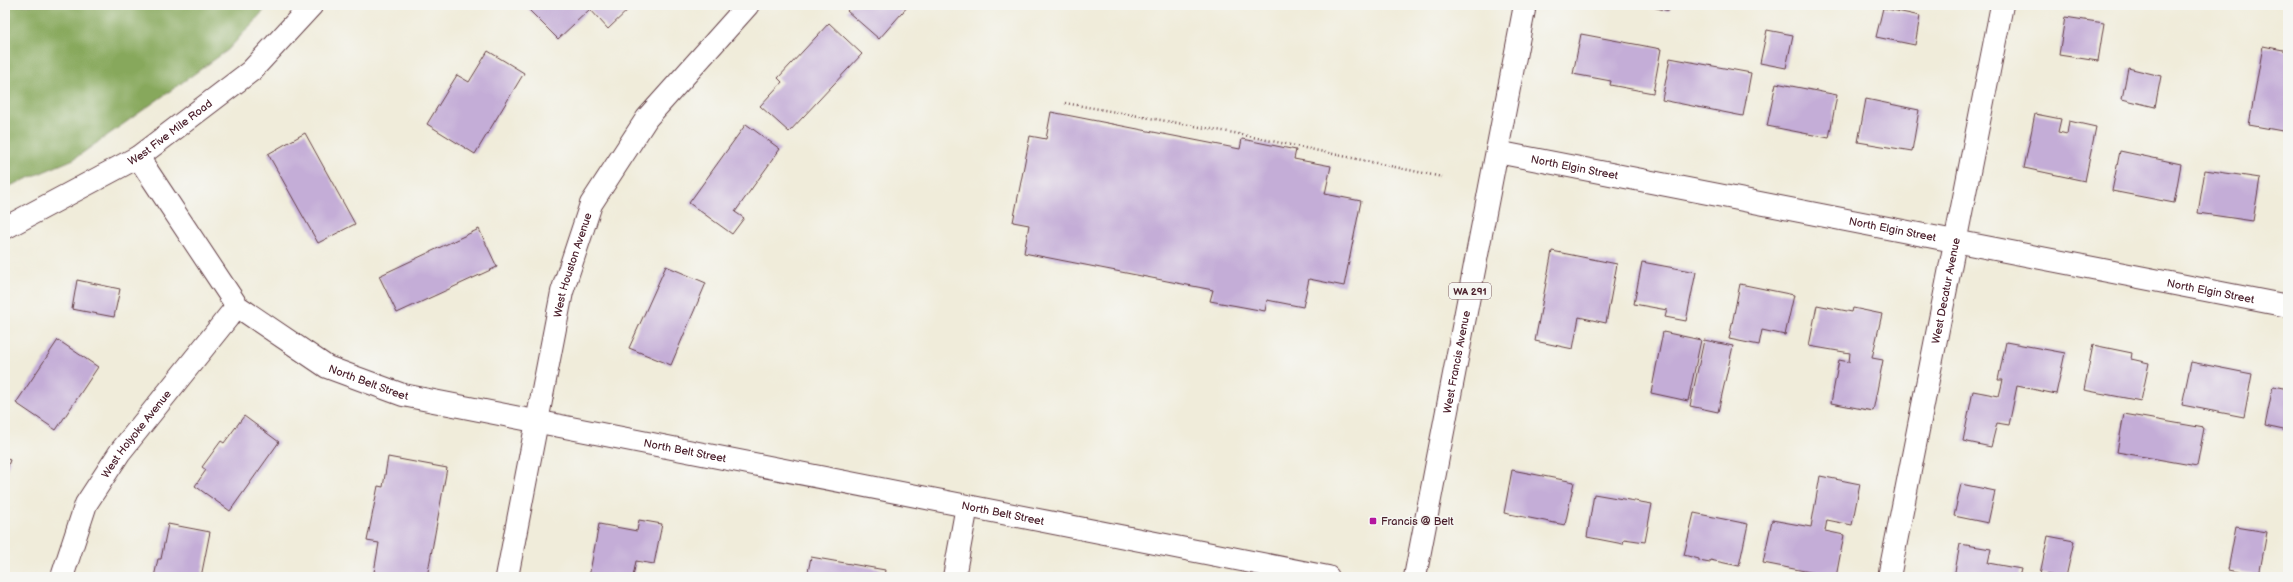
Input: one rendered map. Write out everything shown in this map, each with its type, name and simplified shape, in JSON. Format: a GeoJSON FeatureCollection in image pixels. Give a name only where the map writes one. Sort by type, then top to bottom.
{"type":"FeatureCollection","features":[{"type":"Feature","properties":{"kind":"street","name":"West Five Mile Road"},"geometry":{"type":"LineString","coordinates":[[5,228],[138,157],[251,71],[312,5]]}},
{"type":"Feature","properties":{"kind":"street","name":"West Houston Avenue"},"geometry":{"type":"LineString","coordinates":[[507,577],[562,292],[591,204],[647,118],[748,5]]}},
{"type":"Feature","properties":{"kind":"street","name":"West Francis Avenue"},"geometry":{"type":"LineString","coordinates":[[1414,577],[1525,5]]}},
{"type":"Feature","properties":{"kind":"street","name":"West Decatur Avenue"},"geometry":{"type":"LineString","coordinates":[[1889,577],[1954,240],[2002,5]]}},
{"type":"Feature","properties":{"kind":"street","name":"North Elgin Street"},"geometry":{"type":"LineString","coordinates":[[1497,152],[2288,306]]}},
{"type":"Feature","properties":{"kind":"street","name":"North Belt Street"},"geometry":{"type":"LineString","coordinates":[[138,157],[238,306],[327,367],[403,395],[1328,577]]}},
{"type":"Feature","properties":{"kind":"street","name":"West Holyoke Avenue"},"geometry":{"type":"LineString","coordinates":[[62,577],[86,504],[120,452],[238,306]]}},
{"type":"Feature","properties":{"kind":"street"},"geometry":{"type":"LineString","coordinates":[[954,577],[967,506]]}},
{"type":"Feature","properties":{"kind":"path"},"geometry":{"type":"LineString","coordinates":[[1065,103],[1234,134],[1442,177]]}},
{"type":"Feature","properties":{"kind":"green space"},"geometry":{"type":"Polygon","coordinates":[[[5,5],[269,5],[228,50],[74,159],[5,188],[5,5]]]}},
{"type":"Feature","properties":{"kind":"building"},"geometry":{"type":"Polygon","coordinates":[[[528,5],[632,6],[608,29],[590,9],[558,39],[526,7],[528,5]]]}},
{"type":"Feature","properties":{"kind":"building"},"geometry":{"type":"Polygon","coordinates":[[[852,5],[909,5],[879,39],[847,11],[852,5]]]}},
{"type":"Feature","properties":{"kind":"building"},"geometry":{"type":"Polygon","coordinates":[[[1644,5],[1670,5],[1669,11],[1644,5]]]}},
{"type":"Feature","properties":{"kind":"building"},"geometry":{"type":"Polygon","coordinates":[[[1883,8],[1920,16],[1915,45],[1876,37],[1883,8]]]}},
{"type":"Feature","properties":{"kind":"building"},"geometry":{"type":"Polygon","coordinates":[[[2065,17],[2104,23],[2098,61],[2059,55],[2065,17]]]}},
{"type":"Feature","properties":{"kind":"building"},"geometry":{"type":"Polygon","coordinates":[[[829,23],[862,54],[789,132],[760,106],[782,82],[778,78],[829,23]]]}},
{"type":"Feature","properties":{"kind":"building"},"geometry":{"type":"Polygon","coordinates":[[[1767,30],[1793,35],[1786,68],[1760,63],[1767,30]]]}},
{"type":"Feature","properties":{"kind":"building"},"geometry":{"type":"Polygon","coordinates":[[[1581,34],[1661,49],[1653,93],[1610,85],[1611,81],[1573,74],[1581,34]]]}},
{"type":"Feature","properties":{"kind":"building"},"geometry":{"type":"Polygon","coordinates":[[[2263,46],[2288,51],[2288,132],[2249,125],[2263,46]]]}},
{"type":"Feature","properties":{"kind":"building"},"geometry":{"type":"Polygon","coordinates":[[[488,51],[524,73],[475,154],[427,124],[457,75],[469,82],[488,51]]]}},
{"type":"Feature","properties":{"kind":"building"},"geometry":{"type":"Polygon","coordinates":[[[1670,58],[1751,73],[1743,116],[1662,100],[1670,58]]]}},
{"type":"Feature","properties":{"kind":"building"},"geometry":{"type":"Polygon","coordinates":[[[2128,68],[2161,76],[2155,107],[2122,99],[2128,68]]]}},
{"type":"Feature","properties":{"kind":"building"},"geometry":{"type":"Polygon","coordinates":[[[1776,83],[1837,95],[1829,138],[1767,126],[1776,83]]]}},
{"type":"Feature","properties":{"kind":"building"},"geometry":{"type":"Polygon","coordinates":[[[1866,99],[1919,110],[1912,151],[1858,142],[1866,99]]]}},
{"type":"Feature","properties":{"kind":"building"},"geometry":{"type":"Polygon","coordinates":[[[1051,112],[1240,149],[1242,139],[1296,150],[1294,159],[1331,166],[1325,194],[1361,201],[1344,286],[1309,279],[1303,307],[1267,300],[1265,311],[1210,301],[1213,290],[1024,253],[1029,225],[1013,222],[1030,136],[1046,139],[1051,112]]]}},
{"type":"Feature","properties":{"kind":"building"},"geometry":{"type":"Polygon","coordinates":[[[2035,114],[2061,119],[2058,132],[2067,134],[2069,121],[2096,127],[2085,181],[2024,168],[2035,114]]]}},
{"type":"Feature","properties":{"kind":"building"},"geometry":{"type":"Polygon","coordinates":[[[746,124],[780,149],[735,212],[744,218],[732,234],[689,203],[746,124]]]}},
{"type":"Feature","properties":{"kind":"building"},"geometry":{"type":"Polygon","coordinates":[[[305,133],[355,224],[318,243],[268,154],[305,133]]]}},
{"type":"Feature","properties":{"kind":"building"},"geometry":{"type":"Polygon","coordinates":[[[2120,151],[2181,164],[2174,203],[2112,191],[2120,151]]]}},
{"type":"Feature","properties":{"kind":"building"},"geometry":{"type":"Polygon","coordinates":[[[2205,170],[2260,178],[2253,221],[2198,213],[2205,170]]]}},
{"type":"Feature","properties":{"kind":"building"},"geometry":{"type":"Polygon","coordinates":[[[479,229],[497,267],[397,313],[379,276],[479,229]]]}},
{"type":"Feature","properties":{"kind":"building"},"geometry":{"type":"Polygon","coordinates":[[[1552,251],[1617,264],[1606,323],[1579,317],[1573,349],[1535,341],[1552,251]]]}},
{"type":"Feature","properties":{"kind":"building"},"geometry":{"type":"Polygon","coordinates":[[[1642,262],[1696,272],[1686,321],[1665,317],[1667,310],[1634,304],[1642,262]]]}},
{"type":"Feature","properties":{"kind":"building"},"geometry":{"type":"Polygon","coordinates":[[[666,266],[706,283],[671,365],[629,348],[666,266]]]}},
{"type":"Feature","properties":{"kind":"building"},"geometry":{"type":"Polygon","coordinates":[[[77,280],[120,289],[114,317],[72,309],[77,280]]]}},
{"type":"Feature","properties":{"kind":"building"},"geometry":{"type":"Polygon","coordinates":[[[1740,284],[1794,295],[1785,335],[1762,330],[1759,345],[1729,339],[1740,284]]]}},
{"type":"Feature","properties":{"kind":"building"},"geometry":{"type":"Polygon","coordinates":[[[1817,305],[1852,312],[1853,308],[1882,314],[1872,358],[1883,360],[1873,411],[1831,403],[1839,360],[1849,362],[1850,353],[1809,346],[1817,305]]]}},
{"type":"Feature","properties":{"kind":"building"},"geometry":{"type":"Polygon","coordinates":[[[1663,332],[1701,340],[1688,401],[1651,393],[1663,332]]]}},
{"type":"Feature","properties":{"kind":"building"},"geometry":{"type":"Polygon","coordinates":[[[58,340],[98,367],[56,430],[16,403],[58,340]]]}},
{"type":"Feature","properties":{"kind":"building"},"geometry":{"type":"Polygon","coordinates":[[[1704,340],[1733,346],[1718,412],[1690,406],[1704,340]]]}},
{"type":"Feature","properties":{"kind":"building"},"geometry":{"type":"Polygon","coordinates":[[[2006,342],[2065,353],[2056,394],[2017,386],[2009,425],[1997,423],[1991,447],[1963,441],[1973,391],[1999,396],[2003,380],[1998,380],[2006,342]]]}},
{"type":"Feature","properties":{"kind":"building"},"geometry":{"type":"Polygon","coordinates":[[[2093,345],[2132,353],[2131,359],[2149,363],[2141,401],[2084,390],[2093,345]]]}},
{"type":"Feature","properties":{"kind":"building"},"geometry":{"type":"Polygon","coordinates":[[[2191,362],[2252,374],[2244,417],[2182,405],[2191,362]]]}},
{"type":"Feature","properties":{"kind":"building"},"geometry":{"type":"Polygon","coordinates":[[[2273,386],[2288,389],[2288,431],[2265,426],[2273,386]]]}},
{"type":"Feature","properties":{"kind":"building"},"geometry":{"type":"Polygon","coordinates":[[[2124,414],[2204,428],[2197,466],[2117,452],[2124,414]]]}},
{"type":"Feature","properties":{"kind":"building"},"geometry":{"type":"Polygon","coordinates":[[[244,416],[279,442],[230,511],[195,486],[206,470],[202,467],[221,441],[224,443],[244,416]]]}},
{"type":"Feature","properties":{"kind":"building"},"geometry":{"type":"Polygon","coordinates":[[[388,457],[447,468],[427,577],[403,577],[374,572],[379,543],[367,541],[378,486],[383,487],[388,457]]]}},
{"type":"Feature","properties":{"kind":"building"},"geometry":{"type":"Polygon","coordinates":[[[5,458],[10,460],[5,474],[5,458]]]}},
{"type":"Feature","properties":{"kind":"building"},"geometry":{"type":"Polygon","coordinates":[[[1512,470],[1574,482],[1565,525],[1504,513],[1512,470]]]}},
{"type":"Feature","properties":{"kind":"building"},"geometry":{"type":"Polygon","coordinates":[[[1820,476],[1860,484],[1852,525],[1827,520],[1825,531],[1844,535],[1836,577],[1763,563],[1772,520],[1811,527],[1820,476]]]}},
{"type":"Feature","properties":{"kind":"building"},"geometry":{"type":"Polygon","coordinates":[[[1961,484],[1995,491],[1988,523],[1954,516],[1961,484]]]}},
{"type":"Feature","properties":{"kind":"building"},"geometry":{"type":"Polygon","coordinates":[[[1594,494],[1652,504],[1645,542],[1624,539],[1623,544],[1587,537],[1594,494]]]}},
{"type":"Feature","properties":{"kind":"building"},"geometry":{"type":"Polygon","coordinates":[[[1694,513],[1748,524],[1739,566],[1710,560],[1710,563],[1699,561],[1699,559],[1684,555],[1694,513]]]}},
{"type":"Feature","properties":{"kind":"building"},"geometry":{"type":"Polygon","coordinates":[[[639,520],[662,524],[654,564],[636,561],[633,577],[589,577],[599,524],[637,531],[639,520]]]}},
{"type":"Feature","properties":{"kind":"building"},"geometry":{"type":"Polygon","coordinates":[[[168,524],[210,532],[201,577],[154,577],[158,559],[161,559],[168,524]]]}},
{"type":"Feature","properties":{"kind":"building"},"geometry":{"type":"Polygon","coordinates":[[[2236,527],[2267,532],[2259,576],[2228,570],[2236,527]]]}},
{"type":"Feature","properties":{"kind":"building"},"geometry":{"type":"Polygon","coordinates":[[[2048,536],[2074,541],[2066,577],[2040,574],[2048,536]]]}},
{"type":"Feature","properties":{"kind":"building"},"geometry":{"type":"Polygon","coordinates":[[[1960,544],[1991,549],[1988,563],[2021,569],[2019,577],[1954,577],[1960,544]]]}},
{"type":"Feature","properties":{"kind":"building"},"geometry":{"type":"Polygon","coordinates":[[[811,557],[885,570],[884,577],[807,577],[811,557]]]}},
{"type":"Feature","properties":{"kind":"place","name":"Francis @ Belt"},"geometry":{"type":"Point","coordinates":[1373,521]}}]}
